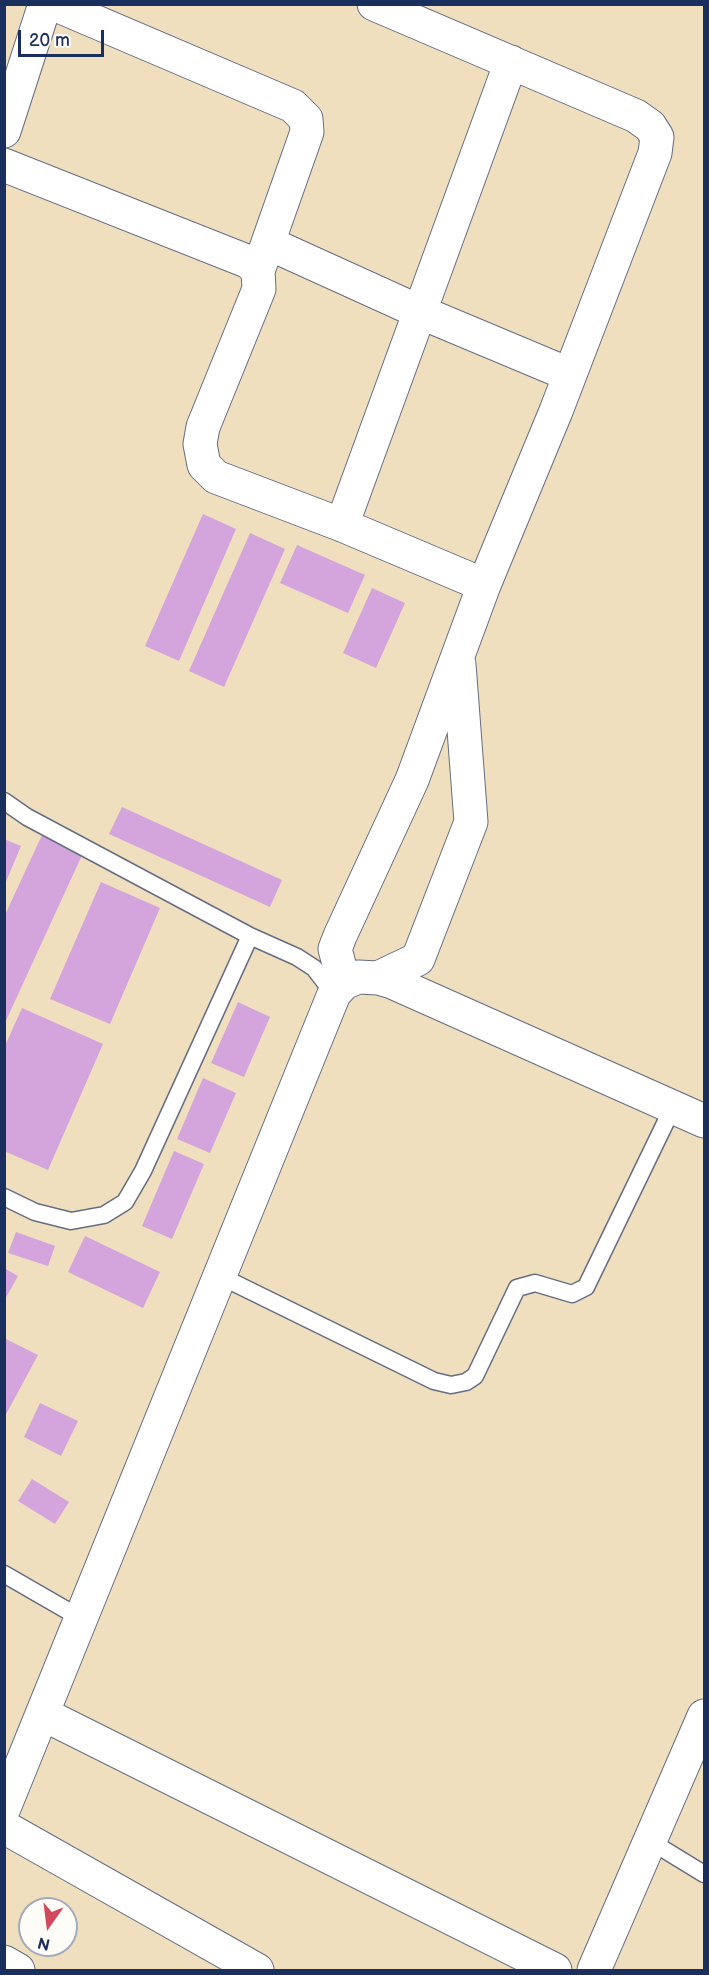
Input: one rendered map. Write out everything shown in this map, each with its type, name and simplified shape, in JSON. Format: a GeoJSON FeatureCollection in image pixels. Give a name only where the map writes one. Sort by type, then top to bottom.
{"type":"FeatureCollection","features":[{"type":"Feature","properties":{"kind":"street"},"geometry":{"type":"LineString","coordinates":[[4,131],[45,4]]}},
{"type":"Feature","properties":{"kind":"street"},"geometry":{"type":"LineString","coordinates":[[54,4],[293,106],[306,119],[307,132],[263,257],[259,289],[203,427],[200,444],[204,465],[216,477],[342,525],[484,585]]}},
{"type":"Feature","properties":{"kind":"street"},"geometry":{"type":"LineString","coordinates":[[4,1808],[339,989],[335,949],[412,780],[484,585],[556,411],[568,374],[655,153],[657,137],[650,126],[636,116],[374,4]]}},
{"type":"Feature","properties":{"kind":"street"},"geometry":{"type":"LineString","coordinates":[[342,525],[512,62]]}},
{"type":"Feature","properties":{"kind":"street"},"geometry":{"type":"LineString","coordinates":[[4,165],[249,262],[263,257],[420,312],[568,374]]}},
{"type":"Feature","properties":{"kind":"street"},"geometry":{"type":"LineString","coordinates":[[378,978],[418,959],[471,822],[459,654]]}},
{"type":"Feature","properties":{"kind":"street"},"geometry":{"type":"LineString","coordinates":[[339,989],[358,977],[378,978],[705,1121]]}},
{"type":"Feature","properties":{"kind":"street"},"geometry":{"type":"LineString","coordinates":[[43,1714],[555,1971]]}},
{"type":"Feature","properties":{"kind":"street"},"geometry":{"type":"LineString","coordinates":[[594,1971],[705,1716]]}},
{"type":"Feature","properties":{"kind":"street"},"geometry":{"type":"LineString","coordinates":[[4,1827],[257,1971]]}},
{"type":"Feature","properties":{"kind":"street"},"geometry":{"type":"LineString","coordinates":[[4,1962],[18,1971]]}},
{"type":"Feature","properties":{"kind":"lane"},"geometry":{"type":"LineString","coordinates":[[4,801],[27,817],[250,936],[297,957],[339,989]]}},
{"type":"Feature","properties":{"kind":"lane"},"geometry":{"type":"LineString","coordinates":[[4,1197],[35,1212],[71,1221],[104,1215],[124,1202],[144,1171],[250,936]]}},
{"type":"Feature","properties":{"kind":"lane"},"geometry":{"type":"LineString","coordinates":[[220,1276],[434,1381],[451,1385],[466,1382],[475,1376],[517,1288],[535,1283],[572,1294],[579,1293],[586,1287],[673,1107]]}},
{"type":"Feature","properties":{"kind":"lane"},"geometry":{"type":"LineString","coordinates":[[4,1574],[82,1619]]}},
{"type":"Feature","properties":{"kind":"lane"},"geometry":{"type":"LineString","coordinates":[[650,1841],[705,1874]]}},
{"type":"Feature","properties":{"kind":"building"},"geometry":{"type":"Polygon","coordinates":[[[203,514],[236,529],[179,661],[145,646],[203,514]]]}},
{"type":"Feature","properties":{"kind":"building"},"geometry":{"type":"Polygon","coordinates":[[[250,533],[285,549],[224,687],[189,671],[250,533]]]}},
{"type":"Feature","properties":{"kind":"building"},"geometry":{"type":"Polygon","coordinates":[[[297,545],[365,575],[348,613],[280,583],[297,545]]]}},
{"type":"Feature","properties":{"kind":"building"},"geometry":{"type":"Polygon","coordinates":[[[372,588],[405,603],[376,668],[343,653],[372,588]]]}},
{"type":"Feature","properties":{"kind":"building"},"geometry":{"type":"Polygon","coordinates":[[[122,807],[282,880],[270,907],[109,834],[122,807]]]}},
{"type":"Feature","properties":{"kind":"building"},"geometry":{"type":"Polygon","coordinates":[[[42,835],[83,853],[4,1025],[4,917],[42,835]]]}},
{"type":"Feature","properties":{"kind":"building"},"geometry":{"type":"Polygon","coordinates":[[[4,839],[21,846],[5,884],[4,884],[4,839]]]}},
{"type":"Feature","properties":{"kind":"building"},"geometry":{"type":"Polygon","coordinates":[[[101,882],[160,908],[110,1024],[50,999],[101,882]]]}},
{"type":"Feature","properties":{"kind":"building"},"geometry":{"type":"Polygon","coordinates":[[[238,1002],[270,1017],[244,1077],[211,1063],[238,1002]]]}},
{"type":"Feature","properties":{"kind":"building"},"geometry":{"type":"Polygon","coordinates":[[[22,1008],[103,1044],[48,1170],[4,1151],[4,1048],[22,1008]]]}},
{"type":"Feature","properties":{"kind":"building"},"geometry":{"type":"Polygon","coordinates":[[[203,1078],[236,1093],[210,1153],[177,1139],[203,1078]]]}},
{"type":"Feature","properties":{"kind":"building"},"geometry":{"type":"Polygon","coordinates":[[[174,1151],[204,1164],[172,1239],[142,1226],[174,1151]]]}},
{"type":"Feature","properties":{"kind":"building"},"geometry":{"type":"Polygon","coordinates":[[[16,1232],[55,1246],[48,1266],[8,1253],[16,1232]]]}},
{"type":"Feature","properties":{"kind":"building"},"geometry":{"type":"Polygon","coordinates":[[[85,1236],[160,1272],[143,1308],[68,1272],[85,1236]]]}},
{"type":"Feature","properties":{"kind":"building"},"geometry":{"type":"Polygon","coordinates":[[[4,1268],[18,1276],[4,1301],[4,1268]]]}},
{"type":"Feature","properties":{"kind":"building"},"geometry":{"type":"Polygon","coordinates":[[[4,1338],[38,1355],[4,1418],[4,1338]]]}},
{"type":"Feature","properties":{"kind":"building"},"geometry":{"type":"Polygon","coordinates":[[[40,1403],[78,1421],[61,1456],[24,1437],[40,1403]]]}},
{"type":"Feature","properties":{"kind":"building"},"geometry":{"type":"Polygon","coordinates":[[[32,1479],[69,1502],[55,1524],[18,1501],[32,1479]]]}}]}
